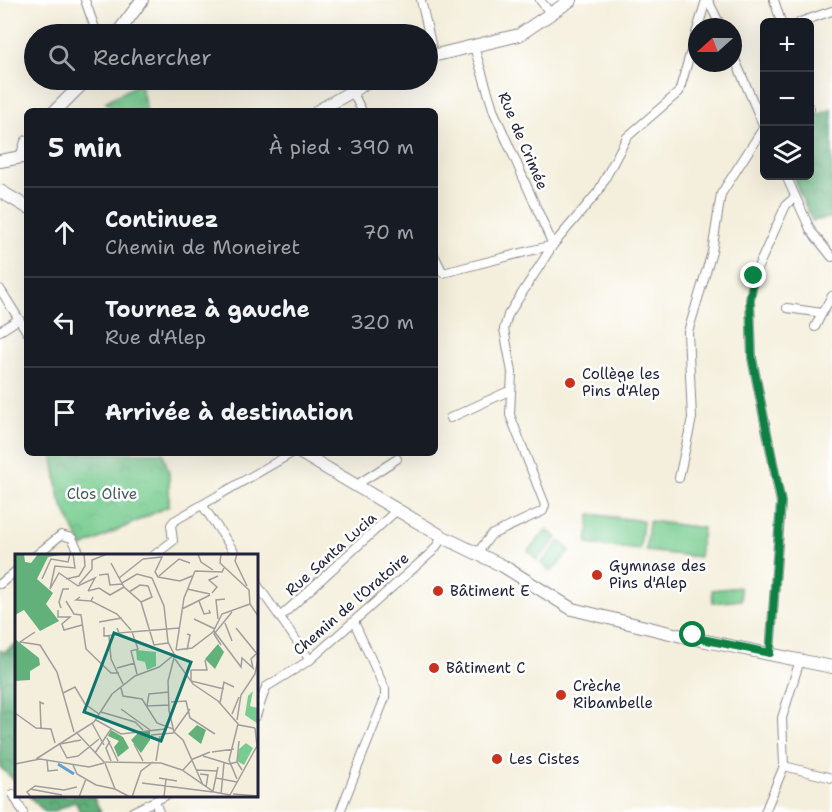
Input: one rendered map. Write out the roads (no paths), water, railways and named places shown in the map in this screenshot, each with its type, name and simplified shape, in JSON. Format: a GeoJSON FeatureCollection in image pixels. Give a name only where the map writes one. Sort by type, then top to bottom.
{"type":"FeatureCollection","features":[{"type":"Feature","properties":{"kind":"main road"},"geometry":{"type":"LineString","coordinates":[[124,24],[142,0]]}},
{"type":"Feature","properties":{"kind":"main road"},"geometry":{"type":"LineString","coordinates":[[438,51],[474,47],[519,35],[571,0]]}},
{"type":"Feature","properties":{"kind":"main road"},"geometry":{"type":"LineString","coordinates":[[58,108],[76,90]]}},
{"type":"Feature","properties":{"kind":"main road"},"geometry":{"type":"LineString","coordinates":[[323,108],[352,91]]}},
{"type":"Feature","properties":{"kind":"main road"},"geometry":{"type":"LineString","coordinates":[[0,161],[24,156]]}},
{"type":"Feature","properties":{"kind":"main road"},"geometry":{"type":"LineString","coordinates":[[0,191],[24,205]]}},
{"type":"Feature","properties":{"kind":"main road"},"geometry":{"type":"LineString","coordinates":[[307,456],[443,537],[478,552],[572,609],[682,631],[702,639],[832,667]]}},
{"type":"Feature","properties":{"kind":"street"},"geometry":{"type":"LineString","coordinates":[[85,0],[93,24]]}},
{"type":"Feature","properties":{"kind":"street"},"geometry":{"type":"LineString","coordinates":[[421,0],[425,24]]}},
{"type":"Feature","properties":{"kind":"street"},"geometry":{"type":"LineString","coordinates":[[540,0],[551,14]]}},
{"type":"Feature","properties":{"kind":"street"},"geometry":{"type":"LineString","coordinates":[[707,0],[716,18]]}},
{"type":"Feature","properties":{"kind":"street"},"geometry":{"type":"LineString","coordinates":[[701,18],[707,0]]}},
{"type":"Feature","properties":{"kind":"street"},"geometry":{"type":"LineString","coordinates":[[774,0],[780,18]]}},
{"type":"Feature","properties":{"kind":"street"},"geometry":{"type":"LineString","coordinates":[[812,18],[832,11]]}},
{"type":"Feature","properties":{"kind":"street","name":"Rue de Crimée"},"geometry":{"type":"LineString","coordinates":[[474,47],[494,112],[553,245]]}},
{"type":"Feature","properties":{"kind":"street"},"geometry":{"type":"LineString","coordinates":[[478,552],[491,535],[538,514],[546,505],[510,415],[512,372],[504,329],[508,315],[553,245],[598,192],[627,136],[679,92],[688,60]]}},
{"type":"Feature","properties":{"kind":"street"},"geometry":{"type":"LineString","coordinates":[[741,72],[765,126]]}},
{"type":"Feature","properties":{"kind":"street"},"geometry":{"type":"LineString","coordinates":[[352,91],[360,108]]}},
{"type":"Feature","properties":{"kind":"street"},"geometry":{"type":"LineString","coordinates":[[679,478],[692,418],[688,332],[712,252],[721,194],[760,135]]}},
{"type":"Feature","properties":{"kind":"street"},"geometry":{"type":"LineString","coordinates":[[788,180],[811,231],[832,257]]}},
{"type":"Feature","properties":{"kind":"street"},"geometry":{"type":"LineString","coordinates":[[770,653],[781,502],[752,358],[750,300],[754,276],[786,205],[795,197]]}},
{"type":"Feature","properties":{"kind":"street"},"geometry":{"type":"LineString","coordinates":[[438,262],[443,273],[553,245]]}},
{"type":"Feature","properties":{"kind":"street"},"geometry":{"type":"LineString","coordinates":[[0,289],[24,327]]}},
{"type":"Feature","properties":{"kind":"street"},"geometry":{"type":"LineString","coordinates":[[815,327],[832,296]]}},
{"type":"Feature","properties":{"kind":"street"},"geometry":{"type":"LineString","coordinates":[[787,308],[822,313]]}},
{"type":"Feature","properties":{"kind":"street"},"geometry":{"type":"LineString","coordinates":[[0,331],[19,319]]}},
{"type":"Feature","properties":{"kind":"street"},"geometry":{"type":"LineString","coordinates":[[450,418],[511,390]]}},
{"type":"Feature","properties":{"kind":"street"},"geometry":{"type":"LineString","coordinates":[[154,554],[172,541],[171,525],[174,521],[287,456]]}},
{"type":"Feature","properties":{"kind":"street"},"geometry":{"type":"LineString","coordinates":[[359,488],[362,482],[397,459]]}},
{"type":"Feature","properties":{"kind":"street"},"geometry":{"type":"LineString","coordinates":[[202,506],[236,554]]}},
{"type":"Feature","properties":{"kind":"street","name":"Rue Santa Lucia"},"geometry":{"type":"LineString","coordinates":[[280,617],[398,510]]}},
{"type":"Feature","properties":{"kind":"street"},"geometry":{"type":"LineString","coordinates":[[36,554],[61,535],[72,538],[80,554]]}},
{"type":"Feature","properties":{"kind":"street","name":"Chemin de l'Oratoire"},"geometry":{"type":"LineString","coordinates":[[258,710],[266,687],[309,660],[354,622],[433,550],[443,537]]}},
{"type":"Feature","properties":{"kind":"street"},"geometry":{"type":"LineString","coordinates":[[0,584],[15,572]]}},
{"type":"Feature","properties":{"kind":"street"},"geometry":{"type":"LineString","coordinates":[[258,586],[309,660]]}},
{"type":"Feature","properties":{"kind":"street"},"geometry":{"type":"LineString","coordinates":[[340,812],[385,698],[385,689],[354,622]]}},
{"type":"Feature","properties":{"kind":"street"},"geometry":{"type":"LineString","coordinates":[[765,812],[783,766],[782,717],[800,660]]}},
{"type":"Feature","properties":{"kind":"street"},"geometry":{"type":"LineString","coordinates":[[783,766],[832,778]]}},
{"type":"Feature","properties":{"kind":"street"},"geometry":{"type":"LineString","coordinates":[[13,794],[23,812]]}},
{"type":"Feature","properties":{"kind":"street"},"geometry":{"type":"LineString","coordinates":[[132,812],[162,797]]}},
{"type":"Feature","properties":{"kind":"street"},"geometry":{"type":"LineString","coordinates":[[155,802],[159,812]]}},
{"type":"Feature","properties":{"kind":"place","name":"Collège les Pins d'Alep"},"geometry":{"type":"Point","coordinates":[570,383]}},
{"type":"Feature","properties":{"kind":"place","name":"Gymnase des Pins d'Alep"},"geometry":{"type":"Point","coordinates":[597,575]}},
{"type":"Feature","properties":{"kind":"place","name":"Bâtiment E"},"geometry":{"type":"Point","coordinates":[438,591]}},
{"type":"Feature","properties":{"kind":"place","name":"Bâtiment C"},"geometry":{"type":"Point","coordinates":[434,668]}},
{"type":"Feature","properties":{"kind":"place","name":"Crèche Ribambelle"},"geometry":{"type":"Point","coordinates":[561,695]}},
{"type":"Feature","properties":{"kind":"place","name":"Les Cistes"},"geometry":{"type":"Point","coordinates":[497,759]}},
{"type":"Feature","properties":{"kind":"park label","name":"Clos Olive"},"geometry":{"type":"Point","coordinates":[102,494]}}]}
